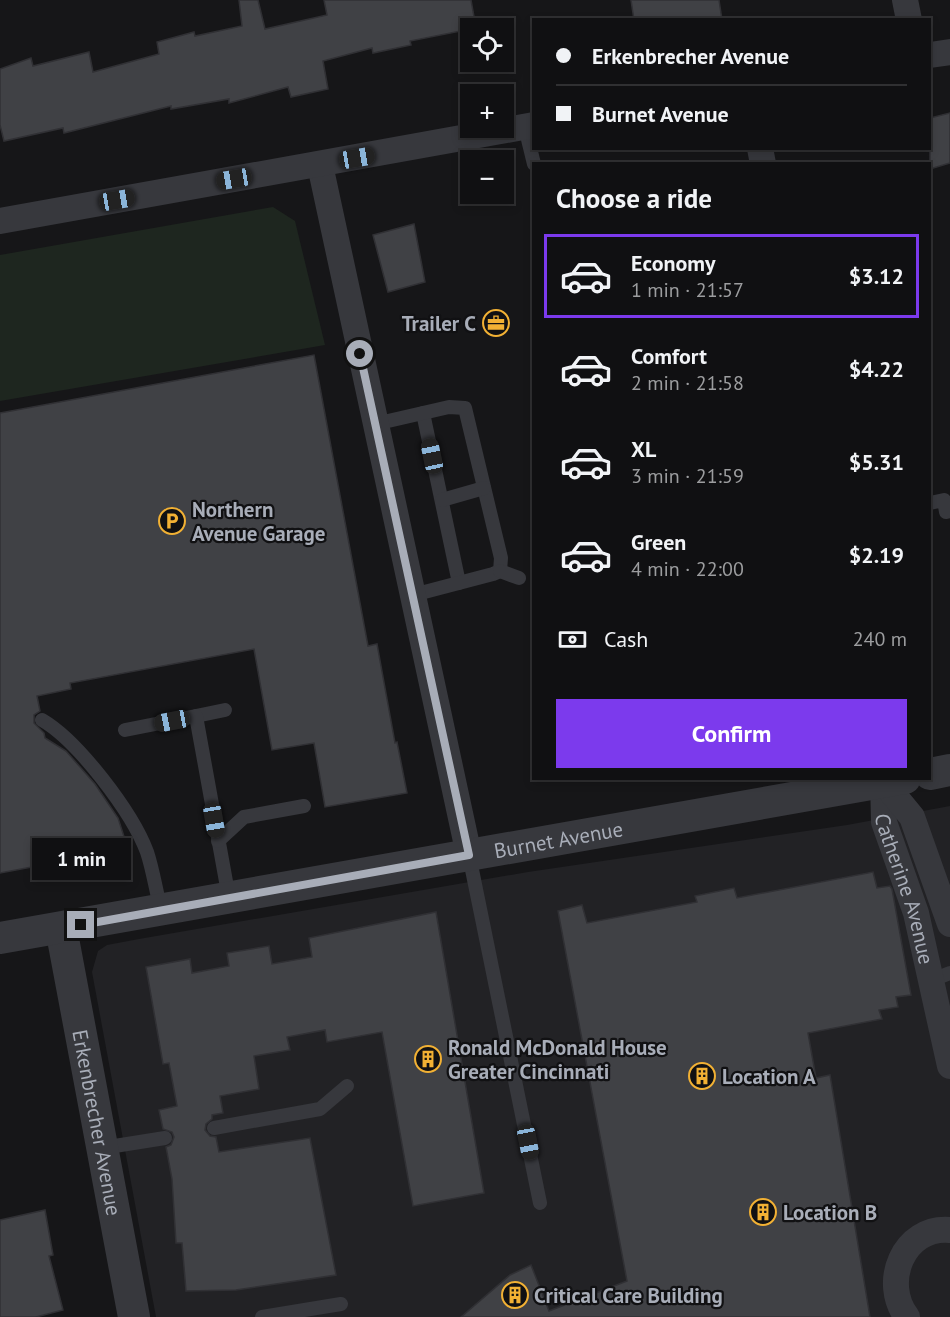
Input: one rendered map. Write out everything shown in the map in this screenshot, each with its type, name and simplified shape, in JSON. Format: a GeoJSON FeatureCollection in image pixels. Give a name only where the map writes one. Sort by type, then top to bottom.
{"type":"FeatureCollection","features":[{"type":"Feature","properties":{"kind":"street"},"geometry":{"type":"LineString","coordinates":[[905,0],[909,18]]}},
{"type":"Feature","properties":{"kind":"street"},"geometry":{"type":"LineString","coordinates":[[931,55],[950,52]]}},
{"type":"Feature","properties":{"kind":"street"},"geometry":{"type":"LineString","coordinates":[[0,220],[530,126]]}},
{"type":"Feature","properties":{"kind":"street"},"geometry":{"type":"LineString","coordinates":[[320,165],[469,855]]}},
{"type":"Feature","properties":{"kind":"street"},"geometry":{"type":"LineString","coordinates":[[931,774],[950,770]]}},
{"type":"Feature","properties":{"kind":"street","name":"Burnet Avenue"},"geometry":{"type":"LineString","coordinates":[[0,938],[891,780]]}},
{"type":"Feature","properties":{"kind":"street","name":"Catherine Avenue"},"geometry":{"type":"LineString","coordinates":[[891,780],[912,817],[945,904],[950,924]]}},
{"type":"Feature","properties":{"kind":"street","name":"Catherine Avenue"},"geometry":{"type":"LineString","coordinates":[[891,780],[884,822],[941,977],[950,1066]]}},
{"type":"Feature","properties":{"kind":"street","name":"Erkenbrecher Avenue"},"geometry":{"type":"LineString","coordinates":[[61,928],[134,1317]]}},
{"type":"Feature","properties":{"kind":"street"},"geometry":{"type":"LineString","coordinates":[[907,1317],[900,1308],[895,1290],[895,1272],[902,1256],[913,1242],[928,1233],[949,1227]]}},
{"type":"Feature","properties":{"kind":"lane"},"geometry":{"type":"LineString","coordinates":[[530,126],[532,145]]}},
{"type":"Feature","properties":{"kind":"lane"},"geometry":{"type":"LineString","coordinates":[[375,424],[449,407],[465,408],[501,558],[500,571]]}},
{"type":"Feature","properties":{"kind":"lane"},"geometry":{"type":"LineString","coordinates":[[423,413],[459,583]]}},
{"type":"Feature","properties":{"kind":"lane"},"geometry":{"type":"LineString","coordinates":[[441,500],[484,488]]}},
{"type":"Feature","properties":{"kind":"lane"},"geometry":{"type":"LineString","coordinates":[[413,595],[500,571],[519,578]]}},
{"type":"Feature","properties":{"kind":"lane"},"geometry":{"type":"LineString","coordinates":[[125,730],[225,710]]}},
{"type":"Feature","properties":{"kind":"lane"},"geometry":{"type":"LineString","coordinates":[[196,716],[229,898]]}},
{"type":"Feature","properties":{"kind":"lane"},"geometry":{"type":"LineString","coordinates":[[42,720],[57,729],[80,752],[129,818],[147,852],[160,910]]}},
{"type":"Feature","properties":{"kind":"lane"},"geometry":{"type":"LineString","coordinates":[[218,841],[244,817],[304,806]]}},
{"type":"Feature","properties":{"kind":"lane"},"geometry":{"type":"LineString","coordinates":[[469,855],[540,1203]]}},
{"type":"Feature","properties":{"kind":"lane"},"geometry":{"type":"LineString","coordinates":[[214,1128],[320,1109],[347,1086]]}},
{"type":"Feature","properties":{"kind":"lane"},"geometry":{"type":"LineString","coordinates":[[102,1148],[165,1138]]}},
{"type":"Feature","properties":{"kind":"lane"},"geometry":{"type":"LineString","coordinates":[[262,1317],[341,1304]]}},
{"type":"Feature","properties":{"kind":"shaded area"},"geometry":{"type":"Polygon","coordinates":[[[273,207],[295,221],[325,345],[0,401],[0,255],[273,207]]]}},
{"type":"Feature","properties":{"kind":"shaded area"},"geometry":{"type":"Polygon","coordinates":[[[950,806],[950,1317],[156,1317],[92,972],[98,951],[107,945],[528,872],[847,825],[950,806]]]}},
{"type":"Feature","properties":{"kind":"building"},"geometry":{"type":"Polygon","coordinates":[[[239,0],[258,0],[265,29],[327,15],[324,0],[471,0],[474,18],[460,18],[460,31],[410,41],[411,45],[373,53],[372,48],[323,61],[328,89],[291,97],[288,87],[229,103],[229,99],[171,109],[171,106],[64,133],[63,128],[4,141],[0,125],[0,69],[31,58],[33,66],[89,52],[93,72],[159,54],[157,42],[194,32],[195,36],[242,26],[239,0]]]}},
{"type":"Feature","properties":{"kind":"building"},"geometry":{"type":"Polygon","coordinates":[[[631,0],[719,0],[722,18],[634,18],[631,0]]]}},
{"type":"Feature","properties":{"kind":"building"},"geometry":{"type":"Polygon","coordinates":[[[950,113],[950,163],[931,169],[930,150],[931,118],[950,113]]]}},
{"type":"Feature","properties":{"kind":"building"},"geometry":{"type":"Polygon","coordinates":[[[414,224],[425,282],[388,292],[373,235],[414,224]]]}},
{"type":"Feature","properties":{"kind":"building","name":"Northern Avenue Garage"},"geometry":{"type":"Polygon","coordinates":[[[314,355],[368,646],[377,644],[395,743],[397,742],[407,793],[325,807],[314,743],[272,750],[254,649],[70,683],[71,689],[37,696],[40,711],[34,715],[34,723],[44,733],[45,738],[66,751],[95,784],[118,818],[128,849],[0,873],[0,413],[314,355]]]}},
{"type":"Feature","properties":{"kind":"building","name":"Location A"},"geometry":{"type":"Polygon","coordinates":[[[873,872],[877,888],[890,886],[892,889],[911,995],[896,997],[898,1007],[879,1010],[882,1019],[808,1033],[816,1078],[830,1075],[870,1317],[461,1317],[510,1275],[531,1265],[549,1311],[627,1281],[558,911],[582,905],[587,923],[697,902],[695,896],[734,888],[737,898],[873,872]]]}},
{"type":"Feature","properties":{"kind":"building"},"geometry":{"type":"Polygon","coordinates":[[[436,912],[484,1193],[413,1206],[382,1032],[327,1042],[325,1030],[287,1037],[290,1050],[254,1056],[259,1089],[220,1096],[223,1113],[212,1115],[205,1130],[210,1136],[216,1137],[219,1152],[310,1138],[336,1275],[236,1290],[186,1291],[182,1243],[176,1243],[172,1179],[166,1147],[171,1145],[174,1137],[172,1132],[163,1129],[159,1110],[177,1106],[169,1063],[163,1064],[146,967],[190,959],[192,973],[229,966],[227,953],[269,946],[272,964],[312,957],[309,938],[436,912]]]}},
{"type":"Feature","properties":{"kind":"building"},"geometry":{"type":"Polygon","coordinates":[[[45,1210],[53,1255],[49,1256],[63,1310],[36,1317],[0,1317],[0,1220],[45,1210]]]}},
{"type":"Feature","properties":{"kind":"place","name":"Trailer C"},"geometry":{"type":"Point","coordinates":[496,323]}},
{"type":"Feature","properties":{"kind":"place","name":"Northern Avenue Garage"},"geometry":{"type":"Point","coordinates":[172,521]}},
{"type":"Feature","properties":{"kind":"place","name":"Ronald McDonald House Greater Cincinnati"},"geometry":{"type":"Point","coordinates":[428,1059]}},
{"type":"Feature","properties":{"kind":"place","name":"Location A"},"geometry":{"type":"Point","coordinates":[702,1076]}},
{"type":"Feature","properties":{"kind":"place","name":"Location B"},"geometry":{"type":"Point","coordinates":[763,1212]}},
{"type":"Feature","properties":{"kind":"place","name":"Critical Care Building"},"geometry":{"type":"Point","coordinates":[515,1295]}},
{"type":"Feature","properties":{"kind":"route"},"geometry":{"type":"LineString","coordinates":[[81,925],[469,855],[360,354]]}}]}
